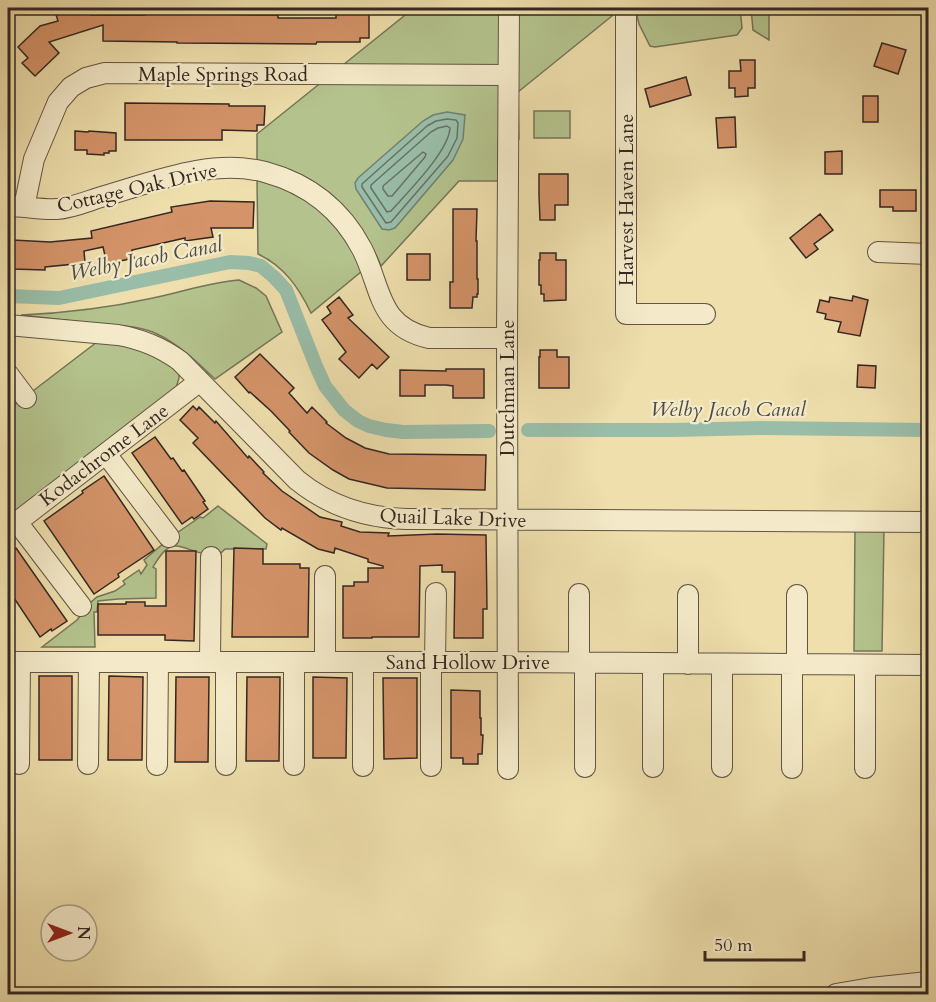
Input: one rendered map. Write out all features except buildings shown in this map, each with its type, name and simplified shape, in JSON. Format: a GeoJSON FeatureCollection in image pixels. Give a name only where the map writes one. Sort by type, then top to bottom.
{"type":"FeatureCollection","features":[{"type":"Feature","properties":{"kind":"street","name":"Dutchman Lane"},"geometry":{"type":"LineString","coordinates":[[508,8],[508,769]]}},
{"type":"Feature","properties":{"kind":"street","name":"Harvest Haven Lane"},"geometry":{"type":"LineString","coordinates":[[626,8],[626,314],[705,314]]}},
{"type":"Feature","properties":{"kind":"street","name":"Maple Springs Road"},"geometry":{"type":"LineString","coordinates":[[16,206],[58,102],[72,87],[86,78],[105,73],[508,75]]}},
{"type":"Feature","properties":{"kind":"street","name":"Cottage Oak Drive"},"geometry":{"type":"LineString","coordinates":[[16,206],[57,209],[192,171],[212,168],[264,172],[289,179],[330,206],[362,249],[381,301],[391,317],[404,329],[429,338],[507,338]]}},
{"type":"Feature","properties":{"kind":"street"},"geometry":{"type":"LineString","coordinates":[[878,252],[928,254]]}},
{"type":"Feature","properties":{"kind":"street","name":"Quail Lake Drive"},"geometry":{"type":"LineString","coordinates":[[8,325],[118,335],[148,343],[170,354],[180,361],[297,480],[318,496],[359,513],[391,518],[508,520],[928,522]]}},
{"type":"Feature","properties":{"kind":"street"},"geometry":{"type":"LineString","coordinates":[[8,374],[26,398]]}},
{"type":"Feature","properties":{"kind":"street","name":"Kodachrome Lane"},"geometry":{"type":"LineString","coordinates":[[12,525],[200,381]]}},
{"type":"Feature","properties":{"kind":"street"},"geometry":{"type":"LineString","coordinates":[[106,454],[169,537]]}},
{"type":"Feature","properties":{"kind":"street"},"geometry":{"type":"LineString","coordinates":[[12,525],[81,606]]}},
{"type":"Feature","properties":{"kind":"street"},"geometry":{"type":"LineString","coordinates":[[211,557],[226,765]]}},
{"type":"Feature","properties":{"kind":"street"},"geometry":{"type":"LineString","coordinates":[[325,576],[325,662]]}},
{"type":"Feature","properties":{"kind":"street"},"geometry":{"type":"LineString","coordinates":[[431,766],[436,593]]}},
{"type":"Feature","properties":{"kind":"street"},"geometry":{"type":"LineString","coordinates":[[579,594],[585,766]]}},
{"type":"Feature","properties":{"kind":"street"},"geometry":{"type":"LineString","coordinates":[[688,595],[688,664]]}},
{"type":"Feature","properties":{"kind":"street"},"geometry":{"type":"LineString","coordinates":[[792,768],[796,595]]}},
{"type":"Feature","properties":{"kind":"street"},"geometry":{"type":"LineString","coordinates":[[14,662],[19,764]]}},
{"type":"Feature","properties":{"kind":"street","name":"Sand Hollow Drive"},"geometry":{"type":"LineString","coordinates":[[14,662],[928,665]]}},
{"type":"Feature","properties":{"kind":"street"},"geometry":{"type":"LineString","coordinates":[[88,764],[89,662]]}},
{"type":"Feature","properties":{"kind":"street"},"geometry":{"type":"LineString","coordinates":[[157,765],[158,662]]}},
{"type":"Feature","properties":{"kind":"street"},"geometry":{"type":"LineString","coordinates":[[294,662],[294,765]]}},
{"type":"Feature","properties":{"kind":"street"},"geometry":{"type":"LineString","coordinates":[[363,662],[363,766]]}},
{"type":"Feature","properties":{"kind":"street"},"geometry":{"type":"LineString","coordinates":[[653,663],[653,767]]}},
{"type":"Feature","properties":{"kind":"street"},"geometry":{"type":"LineString","coordinates":[[722,664],[722,767]]}},
{"type":"Feature","properties":{"kind":"street"},"geometry":{"type":"LineString","coordinates":[[865,665],[865,768]]}},
{"type":"Feature","properties":{"kind":"street"},"geometry":{"type":"LineString","coordinates":[[836,994],[891,985],[928,982]]}},
{"type":"Feature","properties":{"kind":"shaded area"},"geometry":{"type":"Polygon","coordinates":[[[414,8],[612,8],[612,16],[518,92],[519,139],[498,140],[498,181],[459,181],[381,266],[365,234],[331,194],[302,175],[257,161],[257,134],[414,8]]]}},
{"type":"Feature","properties":{"kind":"shaded area"},"geometry":{"type":"Polygon","coordinates":[[[635,8],[740,8],[742,28],[737,35],[655,47],[650,46],[639,24],[635,8]]]}},
{"type":"Feature","properties":{"kind":"shaded area"},"geometry":{"type":"Polygon","coordinates":[[[751,8],[769,8],[769,40],[753,30],[751,8]]]}},
{"type":"Feature","properties":{"kind":"shaded area"},"geometry":{"type":"Polygon","coordinates":[[[534,111],[570,111],[570,138],[534,138],[534,111]]]}},
{"type":"Feature","properties":{"kind":"shaded area"},"geometry":{"type":"Polygon","coordinates":[[[257,180],[297,195],[319,210],[347,241],[362,271],[311,313],[283,271],[258,254],[257,180]]]}},
{"type":"Feature","properties":{"kind":"shaded area"},"geometry":{"type":"Polygon","coordinates":[[[239,280],[266,296],[282,332],[215,379],[181,349],[150,331],[128,326],[21,315],[104,307],[239,280]]]}},
{"type":"Feature","properties":{"kind":"shaded area"},"geometry":{"type":"Polygon","coordinates":[[[97,342],[137,346],[174,366],[179,374],[176,388],[8,518],[8,410],[97,342]]]}},
{"type":"Feature","properties":{"kind":"shaded area"},"geometry":{"type":"Polygon","coordinates":[[[218,506],[267,544],[266,549],[225,549],[220,554],[209,554],[176,546],[170,547],[165,550],[153,567],[156,569],[156,598],[98,601],[97,612],[94,612],[95,647],[42,647],[77,620],[97,597],[115,591],[125,584],[123,581],[139,570],[141,574],[147,565],[144,560],[171,537],[218,506]]]}},
{"type":"Feature","properties":{"kind":"shaded area"},"geometry":{"type":"Polygon","coordinates":[[[855,529],[884,529],[882,651],[854,651],[855,529]]]}},
{"type":"Feature","properties":{"kind":"water"},"geometry":{"type":"Polygon","coordinates":[[[447,112],[465,115],[463,139],[453,160],[395,228],[382,229],[356,189],[355,183],[423,121],[433,115],[447,112]]]}},
{"type":"Feature","properties":{"kind":"waterway","name":"Welby Jacob Canal"},"geometry":{"type":"LineString","coordinates":[[8,296],[59,298],[230,262],[261,266],[286,290],[325,386],[344,410],[358,421],[369,426],[403,432],[489,431]]}},
{"type":"Feature","properties":{"kind":"waterway","name":"Welby Jacob Canal"},"geometry":{"type":"LineString","coordinates":[[528,430],[762,428],[928,430]]}}]}
